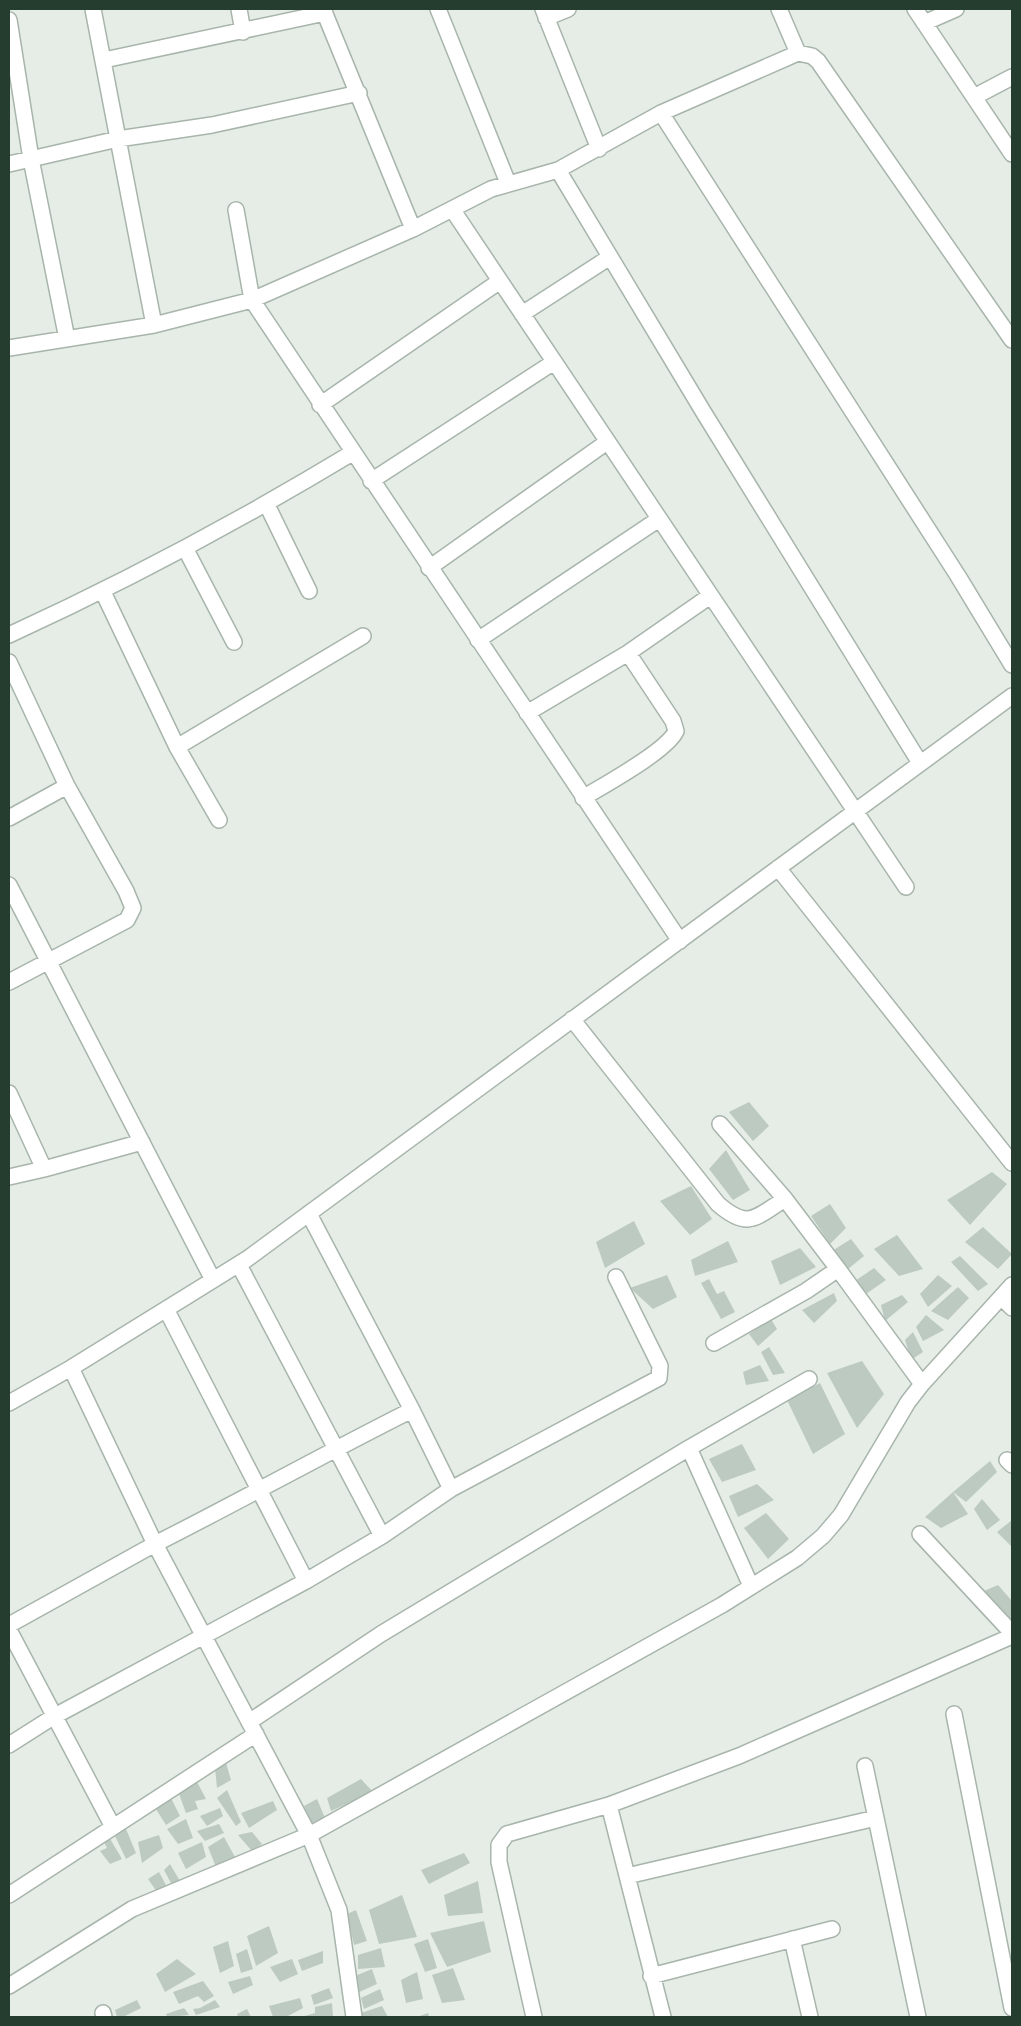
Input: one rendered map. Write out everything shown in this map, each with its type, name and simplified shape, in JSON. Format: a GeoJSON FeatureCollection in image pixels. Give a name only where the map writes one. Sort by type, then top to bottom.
{"type":"FeatureCollection","features":[{"type":"Feature","properties":{"kind":"street"},"geometry":{"type":"LineString","coordinates":[[93,9],[154,325]]}},
{"type":"Feature","properties":{"kind":"street"},"geometry":{"type":"LineString","coordinates":[[239,9],[243,32]]}},
{"type":"Feature","properties":{"kind":"street"},"geometry":{"type":"LineString","coordinates":[[438,9],[508,182]]}},
{"type":"Feature","properties":{"kind":"street"},"geometry":{"type":"LineString","coordinates":[[568,9],[544,13],[599,149]]}},
{"type":"Feature","properties":{"kind":"street"},"geometry":{"type":"LineString","coordinates":[[779,9],[798,53]]}},
{"type":"Feature","properties":{"kind":"street"},"geometry":{"type":"LineString","coordinates":[[915,9],[1012,154]]}},
{"type":"Feature","properties":{"kind":"street"},"geometry":{"type":"LineString","coordinates":[[924,23],[956,9]]}},
{"type":"Feature","properties":{"kind":"street"},"geometry":{"type":"LineString","coordinates":[[104,60],[243,32],[324,11],[413,229]]}},
{"type":"Feature","properties":{"kind":"street"},"geometry":{"type":"LineString","coordinates":[[9,20],[31,159],[67,339]]}},
{"type":"Feature","properties":{"kind":"street"},"geometry":{"type":"LineString","coordinates":[[9,348],[154,325],[252,300],[413,229],[508,182],[558,170],[661,113],[798,53],[812,56],[818,61],[1012,340]]}},
{"type":"Feature","properties":{"kind":"street"},"geometry":{"type":"LineString","coordinates":[[974,97],[1012,77]]}},
{"type":"Feature","properties":{"kind":"street"},"geometry":{"type":"LineString","coordinates":[[9,164],[118,139],[212,125],[359,93]]}},
{"type":"Feature","properties":{"kind":"street"},"geometry":{"type":"LineString","coordinates":[[661,113],[958,576],[1012,665]]}},
{"type":"Feature","properties":{"kind":"street"},"geometry":{"type":"LineString","coordinates":[[558,170],[709,422],[920,763]]}},
{"type":"Feature","properties":{"kind":"street"},"geometry":{"type":"LineString","coordinates":[[452,209],[906,887]]}},
{"type":"Feature","properties":{"kind":"street"},"geometry":{"type":"LineString","coordinates":[[236,210],[252,300],[320,405],[680,942]]}},
{"type":"Feature","properties":{"kind":"street"},"geometry":{"type":"LineString","coordinates":[[522,314],[610,257]]}},
{"type":"Feature","properties":{"kind":"street"},"geometry":{"type":"LineString","coordinates":[[320,405],[500,281]]}},
{"type":"Feature","properties":{"kind":"street"},"geometry":{"type":"LineString","coordinates":[[371,481],[554,362]]}},
{"type":"Feature","properties":{"kind":"street"},"geometry":{"type":"LineString","coordinates":[[429,568],[607,442]]}},
{"type":"Feature","properties":{"kind":"street"},"geometry":{"type":"LineString","coordinates":[[9,635],[103,592],[267,505],[352,453]]}},
{"type":"Feature","properties":{"kind":"street"},"geometry":{"type":"LineString","coordinates":[[267,505],[309,591]]}},
{"type":"Feature","properties":{"kind":"street"},"geometry":{"type":"LineString","coordinates":[[478,640],[659,519]]}},
{"type":"Feature","properties":{"kind":"street"},"geometry":{"type":"LineString","coordinates":[[185,548],[234,642]]}},
{"type":"Feature","properties":{"kind":"street"},"geometry":{"type":"LineString","coordinates":[[103,592],[177,747],[219,820]]}},
{"type":"Feature","properties":{"kind":"street"},"geometry":{"type":"LineString","coordinates":[[527,713],[628,653],[710,596]]}},
{"type":"Feature","properties":{"kind":"street"},"geometry":{"type":"LineString","coordinates":[[177,747],[363,636]]}},
{"type":"Feature","properties":{"kind":"street"},"geometry":{"type":"LineString","coordinates":[[583,798],[651,755],[672,739],[676,731],[673,721],[628,653]]}},
{"type":"Feature","properties":{"kind":"street"},"geometry":{"type":"LineString","coordinates":[[9,662],[67,786],[126,891],[133,908],[127,920],[9,982]]}},
{"type":"Feature","properties":{"kind":"street"},"geometry":{"type":"LineString","coordinates":[[9,1403],[71,1368],[239,1265],[1012,696]]}},
{"type":"Feature","properties":{"kind":"street"},"geometry":{"type":"LineString","coordinates":[[9,818],[67,786]]}},
{"type":"Feature","properties":{"kind":"street"},"geometry":{"type":"LineString","coordinates":[[778,868],[1012,1163]]}},
{"type":"Feature","properties":{"kind":"street"},"geometry":{"type":"LineString","coordinates":[[9,885],[213,1280]]}},
{"type":"Feature","properties":{"kind":"street"},"geometry":{"type":"LineString","coordinates":[[572,1019],[718,1204],[731,1215],[739,1220],[756,1217],[785,1199]]}},
{"type":"Feature","properties":{"kind":"street"},"geometry":{"type":"LineString","coordinates":[[9,1093],[44,1169]]}},
{"type":"Feature","properties":{"kind":"street"},"geometry":{"type":"LineString","coordinates":[[720,1124],[785,1199],[922,1384]]}},
{"type":"Feature","properties":{"kind":"street"},"geometry":{"type":"LineString","coordinates":[[9,1177],[142,1142]]}},
{"type":"Feature","properties":{"kind":"street"},"geometry":{"type":"LineString","coordinates":[[309,1214],[412,1410],[451,1489]]}},
{"type":"Feature","properties":{"kind":"street"},"geometry":{"type":"LineString","coordinates":[[239,1265],[382,1536]]}},
{"type":"Feature","properties":{"kind":"street"},"geometry":{"type":"LineString","coordinates":[[714,1343],[806,1291],[838,1270]]}},
{"type":"Feature","properties":{"kind":"street"},"geometry":{"type":"LineString","coordinates":[[9,1745],[53,1717],[306,1581],[382,1536],[451,1489],[659,1378],[660,1366],[616,1277]]}},
{"type":"Feature","properties":{"kind":"street"},"geometry":{"type":"LineString","coordinates":[[9,1986],[132,1909],[309,1835],[722,1605],[797,1558],[823,1536],[841,1515],[908,1402],[922,1384],[1012,1285]]}},
{"type":"Feature","properties":{"kind":"street"},"geometry":{"type":"LineString","coordinates":[[1001,1297],[1012,1308]]}},
{"type":"Feature","properties":{"kind":"street"},"geometry":{"type":"LineString","coordinates":[[166,1309],[306,1581]]}},
{"type":"Feature","properties":{"kind":"street"},"geometry":{"type":"LineString","coordinates":[[71,1368],[155,1544],[206,1636],[309,1835],[339,1910],[354,2017]]}},
{"type":"Feature","properties":{"kind":"street"},"geometry":{"type":"LineString","coordinates":[[9,1895],[113,1827],[381,1634],[689,1448],[809,1379]]}},
{"type":"Feature","properties":{"kind":"street"},"geometry":{"type":"LineString","coordinates":[[9,1625],[155,1544],[261,1491],[336,1448],[412,1410]]}},
{"type":"Feature","properties":{"kind":"street"},"geometry":{"type":"LineString","coordinates":[[689,1448],[751,1586]]}},
{"type":"Feature","properties":{"kind":"street"},"geometry":{"type":"LineString","coordinates":[[534,2017],[499,1862],[501,1841],[506,1834],[609,1805],[739,1756],[1012,1635],[920,1534]]}},
{"type":"Feature","properties":{"kind":"street"},"geometry":{"type":"LineString","coordinates":[[9,1630],[53,1717],[113,1827]]}},
{"type":"Feature","properties":{"kind":"street"},"geometry":{"type":"LineString","coordinates":[[954,1714],[1012,2008]]}},
{"type":"Feature","properties":{"kind":"street"},"geometry":{"type":"LineString","coordinates":[[865,1766],[918,2017]]}},
{"type":"Feature","properties":{"kind":"street"},"geometry":{"type":"LineString","coordinates":[[609,1805],[651,1976],[663,2017]]}},
{"type":"Feature","properties":{"kind":"street"},"geometry":{"type":"LineString","coordinates":[[627,1876],[876,1818]]}},
{"type":"Feature","properties":{"kind":"street"},"geometry":{"type":"LineString","coordinates":[[651,1976],[832,1929]]}},
{"type":"Feature","properties":{"kind":"street"},"geometry":{"type":"LineString","coordinates":[[792,1939],[810,2017]]}},
{"type":"Feature","properties":{"kind":"building"},"geometry":{"type":"Polygon","coordinates":[[[749,1102],[769,1126],[753,1141],[729,1112],[749,1102]]]}},
{"type":"Feature","properties":{"kind":"building"},"geometry":{"type":"Polygon","coordinates":[[[726,1150],[750,1190],[733,1200],[709,1169],[726,1150]]]}},
{"type":"Feature","properties":{"kind":"building"},"geometry":{"type":"Polygon","coordinates":[[[992,1172],[1007,1184],[970,1225],[947,1200],[992,1172]]]}},
{"type":"Feature","properties":{"kind":"building"},"geometry":{"type":"Polygon","coordinates":[[[691,1186],[712,1219],[690,1235],[660,1201],[691,1186]]]}},
{"type":"Feature","properties":{"kind":"building"},"geometry":{"type":"Polygon","coordinates":[[[830,1204],[846,1228],[830,1244],[811,1216],[830,1204]]]}},
{"type":"Feature","properties":{"kind":"building"},"geometry":{"type":"Polygon","coordinates":[[[634,1221],[645,1244],[605,1268],[596,1242],[634,1221]]]}},
{"type":"Feature","properties":{"kind":"building"},"geometry":{"type":"Polygon","coordinates":[[[983,1227],[1012,1254],[998,1269],[965,1242],[983,1227]]]}},
{"type":"Feature","properties":{"kind":"building"},"geometry":{"type":"Polygon","coordinates":[[[897,1235],[923,1269],[899,1276],[874,1249],[897,1235]]]}},
{"type":"Feature","properties":{"kind":"building"},"geometry":{"type":"Polygon","coordinates":[[[851,1239],[864,1256],[848,1269],[832,1251],[851,1239]]]}},
{"type":"Feature","properties":{"kind":"building"},"geometry":{"type":"Polygon","coordinates":[[[728,1241],[738,1262],[695,1276],[691,1260],[728,1241]]]}},
{"type":"Feature","properties":{"kind":"building"},"geometry":{"type":"Polygon","coordinates":[[[800,1248],[816,1267],[780,1285],[771,1261],[800,1248]]]}},
{"type":"Feature","properties":{"kind":"building"},"geometry":{"type":"Polygon","coordinates":[[[960,1256],[988,1284],[978,1291],[951,1262],[960,1256]]]}},
{"type":"Feature","properties":{"kind":"building"},"geometry":{"type":"Polygon","coordinates":[[[874,1268],[886,1280],[866,1294],[855,1281],[874,1268]]]}},
{"type":"Feature","properties":{"kind":"building"},"geometry":{"type":"Polygon","coordinates":[[[667,1275],[677,1297],[653,1309],[630,1288],[667,1275]]]}},
{"type":"Feature","properties":{"kind":"building"},"geometry":{"type":"Polygon","coordinates":[[[938,1275],[952,1286],[928,1307],[920,1294],[938,1275]]]}},
{"type":"Feature","properties":{"kind":"building"},"geometry":{"type":"Polygon","coordinates":[[[709,1279],[717,1294],[724,1291],[735,1312],[721,1319],[701,1283],[709,1279]]]}},
{"type":"Feature","properties":{"kind":"building"},"geometry":{"type":"Polygon","coordinates":[[[958,1287],[969,1298],[948,1320],[931,1311],[958,1287]]]}},
{"type":"Feature","properties":{"kind":"building"},"geometry":{"type":"Polygon","coordinates":[[[834,1293],[837,1301],[814,1323],[802,1310],[834,1293]]]}},
{"type":"Feature","properties":{"kind":"building"},"geometry":{"type":"Polygon","coordinates":[[[902,1295],[908,1302],[885,1321],[881,1305],[902,1295]]]}},
{"type":"Feature","properties":{"kind":"building"},"geometry":{"type":"Polygon","coordinates":[[[926,1315],[944,1330],[923,1341],[916,1327],[926,1315]]]}},
{"type":"Feature","properties":{"kind":"building"},"geometry":{"type":"Polygon","coordinates":[[[771,1319],[777,1329],[758,1346],[749,1334],[771,1319]]]}},
{"type":"Feature","properties":{"kind":"building"},"geometry":{"type":"Polygon","coordinates":[[[913,1332],[923,1352],[911,1360],[905,1340],[913,1332]]]}},
{"type":"Feature","properties":{"kind":"building"},"geometry":{"type":"Polygon","coordinates":[[[769,1347],[785,1373],[773,1375],[761,1352],[769,1347]]]}},
{"type":"Feature","properties":{"kind":"building"},"geometry":{"type":"Polygon","coordinates":[[[862,1361],[884,1394],[857,1428],[827,1373],[862,1361]]]}},
{"type":"Feature","properties":{"kind":"building"},"geometry":{"type":"Polygon","coordinates":[[[760,1365],[769,1381],[746,1385],[743,1372],[760,1365]]]}},
{"type":"Feature","properties":{"kind":"building"},"geometry":{"type":"Polygon","coordinates":[[[820,1383],[845,1434],[813,1454],[787,1400],[820,1383]]]}},
{"type":"Feature","properties":{"kind":"building"},"geometry":{"type":"Polygon","coordinates":[[[742,1444],[756,1470],[722,1482],[709,1459],[742,1444]]]}},
{"type":"Feature","properties":{"kind":"building"},"geometry":{"type":"Polygon","coordinates":[[[990,1461],[997,1472],[966,1502],[953,1492],[990,1461]]]}},
{"type":"Feature","properties":{"kind":"building"},"geometry":{"type":"Polygon","coordinates":[[[757,1484],[774,1500],[738,1517],[729,1496],[757,1484]]]}},
{"type":"Feature","properties":{"kind":"building"},"geometry":{"type":"Polygon","coordinates":[[[953,1492],[968,1514],[941,1528],[925,1517],[953,1492]]]}},
{"type":"Feature","properties":{"kind":"building"},"geometry":{"type":"Polygon","coordinates":[[[982,1499],[1000,1520],[987,1530],[974,1509],[982,1499]]]}},
{"type":"Feature","properties":{"kind":"building"},"geometry":{"type":"Polygon","coordinates":[[[766,1513],[789,1539],[768,1559],[744,1528],[766,1513]]]}},
{"type":"Feature","properties":{"kind":"building"},"geometry":{"type":"Polygon","coordinates":[[[1012,1520],[1012,1547],[997,1532],[1012,1520]]]}},
{"type":"Feature","properties":{"kind":"building"},"geometry":{"type":"Polygon","coordinates":[[[998,1585],[1012,1601],[1012,1623],[984,1591],[998,1585]]]}},
{"type":"Feature","properties":{"kind":"building"},"geometry":{"type":"Polygon","coordinates":[[[226,1763],[231,1780],[217,1788],[215,1768],[226,1763]]]}},
{"type":"Feature","properties":{"kind":"building"},"geometry":{"type":"Polygon","coordinates":[[[361,1779],[373,1792],[331,1811],[327,1798],[361,1779]]]}},
{"type":"Feature","properties":{"kind":"building"},"geometry":{"type":"Polygon","coordinates":[[[196,1780],[206,1799],[195,1801],[198,1809],[186,1813],[178,1791],[196,1780]]]}},
{"type":"Feature","properties":{"kind":"building"},"geometry":{"type":"Polygon","coordinates":[[[227,1790],[241,1822],[236,1826],[217,1798],[227,1790]]]}},
{"type":"Feature","properties":{"kind":"building"},"geometry":{"type":"Polygon","coordinates":[[[170,1796],[180,1816],[166,1825],[154,1806],[170,1796]]]}},
{"type":"Feature","properties":{"kind":"building"},"geometry":{"type":"Polygon","coordinates":[[[317,1799],[325,1818],[312,1823],[304,1806],[317,1799]]]}},
{"type":"Feature","properties":{"kind":"building"},"geometry":{"type":"Polygon","coordinates":[[[273,1801],[277,1810],[249,1828],[241,1813],[273,1801]]]}},
{"type":"Feature","properties":{"kind":"building"},"geometry":{"type":"Polygon","coordinates":[[[220,1808],[223,1816],[207,1826],[200,1816],[220,1808]]]}},
{"type":"Feature","properties":{"kind":"building"},"geometry":{"type":"Polygon","coordinates":[[[186,1819],[193,1838],[178,1844],[167,1829],[186,1819]]]}},
{"type":"Feature","properties":{"kind":"building"},"geometry":{"type":"Polygon","coordinates":[[[219,1824],[224,1833],[205,1841],[197,1831],[219,1824]]]}},
{"type":"Feature","properties":{"kind":"building"},"geometry":{"type":"Polygon","coordinates":[[[126,1829],[136,1853],[126,1859],[115,1836],[126,1829]]]}},
{"type":"Feature","properties":{"kind":"building"},"geometry":{"type":"Polygon","coordinates":[[[252,1832],[262,1844],[252,1851],[238,1835],[252,1832]]]}},
{"type":"Feature","properties":{"kind":"building"},"geometry":{"type":"Polygon","coordinates":[[[159,1835],[163,1848],[142,1863],[138,1842],[159,1835]]]}},
{"type":"Feature","properties":{"kind":"building"},"geometry":{"type":"Polygon","coordinates":[[[109,1837],[122,1859],[110,1864],[100,1851],[107,1848],[103,1840],[109,1837]]]}},
{"type":"Feature","properties":{"kind":"building"},"geometry":{"type":"Polygon","coordinates":[[[224,1837],[236,1859],[216,1867],[208,1847],[224,1837]]]}},
{"type":"Feature","properties":{"kind":"building"},"geometry":{"type":"Polygon","coordinates":[[[202,1842],[206,1857],[186,1869],[178,1853],[202,1842]]]}},
{"type":"Feature","properties":{"kind":"building"},"geometry":{"type":"Polygon","coordinates":[[[464,1853],[470,1863],[429,1884],[421,1870],[464,1853]]]}},
{"type":"Feature","properties":{"kind":"building"},"geometry":{"type":"Polygon","coordinates":[[[170,1864],[180,1881],[172,1885],[164,1870],[170,1864]]]}},
{"type":"Feature","properties":{"kind":"building"},"geometry":{"type":"Polygon","coordinates":[[[159,1872],[167,1887],[157,1892],[148,1879],[159,1872]]]}},
{"type":"Feature","properties":{"kind":"building"},"geometry":{"type":"Polygon","coordinates":[[[478,1881],[483,1913],[448,1916],[444,1895],[478,1881]]]}},
{"type":"Feature","properties":{"kind":"building"},"geometry":{"type":"Polygon","coordinates":[[[402,1895],[417,1937],[379,1944],[369,1910],[402,1895]]]}},
{"type":"Feature","properties":{"kind":"building"},"geometry":{"type":"Polygon","coordinates":[[[356,1910],[367,1941],[354,1945],[347,1914],[356,1910]]]}},
{"type":"Feature","properties":{"kind":"building"},"geometry":{"type":"Polygon","coordinates":[[[484,1921],[491,1952],[447,1967],[430,1933],[484,1921]]]}},
{"type":"Feature","properties":{"kind":"building"},"geometry":{"type":"Polygon","coordinates":[[[269,1926],[278,1953],[256,1966],[247,1936],[269,1926]]]}},
{"type":"Feature","properties":{"kind":"building"},"geometry":{"type":"Polygon","coordinates":[[[428,1939],[437,1968],[425,1972],[414,1944],[428,1939]]]}},
{"type":"Feature","properties":{"kind":"building"},"geometry":{"type":"Polygon","coordinates":[[[228,1941],[234,1966],[220,1973],[213,1947],[228,1941]]]}},
{"type":"Feature","properties":{"kind":"building"},"geometry":{"type":"Polygon","coordinates":[[[381,1948],[385,1967],[358,1969],[358,1955],[381,1948]]]}},
{"type":"Feature","properties":{"kind":"building"},"geometry":{"type":"Polygon","coordinates":[[[247,1949],[253,1969],[241,1973],[236,1954],[247,1949]]]}},
{"type":"Feature","properties":{"kind":"building"},"geometry":{"type":"Polygon","coordinates":[[[323,1951],[323,1963],[302,1971],[298,1960],[323,1951]]]}},
{"type":"Feature","properties":{"kind":"building"},"geometry":{"type":"Polygon","coordinates":[[[177,1959],[196,1974],[165,1992],[156,1974],[177,1959]]]}},
{"type":"Feature","properties":{"kind":"building"},"geometry":{"type":"Polygon","coordinates":[[[292,1959],[298,1974],[280,1982],[270,1967],[292,1959]]]}},
{"type":"Feature","properties":{"kind":"building"},"geometry":{"type":"Polygon","coordinates":[[[453,1968],[465,2000],[442,2003],[432,1975],[453,1968]]]}},
{"type":"Feature","properties":{"kind":"building"},"geometry":{"type":"Polygon","coordinates":[[[372,1969],[377,1984],[357,1993],[355,1976],[372,1969]]]}},
{"type":"Feature","properties":{"kind":"building"},"geometry":{"type":"Polygon","coordinates":[[[417,1972],[423,1999],[406,2003],[401,1980],[417,1972]]]}},
{"type":"Feature","properties":{"kind":"building"},"geometry":{"type":"Polygon","coordinates":[[[250,1976],[253,1985],[233,1994],[228,1982],[250,1976]]]}},
{"type":"Feature","properties":{"kind":"building"},"geometry":{"type":"Polygon","coordinates":[[[203,1981],[214,1996],[204,2002],[198,1996],[179,2004],[173,1992],[203,1981]]]}},
{"type":"Feature","properties":{"kind":"building"},"geometry":{"type":"Polygon","coordinates":[[[329,1988],[333,1998],[314,2005],[311,1995],[329,1988]]]}},
{"type":"Feature","properties":{"kind":"building"},"geometry":{"type":"Polygon","coordinates":[[[380,1989],[384,2000],[364,2009],[361,1998],[380,1989]]]}},
{"type":"Feature","properties":{"kind":"building"},"geometry":{"type":"Polygon","coordinates":[[[300,1998],[303,2008],[286,2017],[273,2017],[269,2006],[300,1998]]]}},
{"type":"Feature","properties":{"kind":"building"},"geometry":{"type":"Polygon","coordinates":[[[137,2000],[141,2008],[123,2017],[117,2017],[115,2010],[137,2000]]]}},
{"type":"Feature","properties":{"kind":"building"},"geometry":{"type":"Polygon","coordinates":[[[215,2000],[220,2007],[196,2015],[193,2009],[200,2008],[215,2000]]]}},
{"type":"Feature","properties":{"kind":"building"},"geometry":{"type":"Polygon","coordinates":[[[332,2003],[333,2017],[301,2017],[315,2013],[315,2007],[332,2003]]]}},
{"type":"Feature","properties":{"kind":"building"},"geometry":{"type":"Polygon","coordinates":[[[382,2006],[388,2017],[363,2017],[361,2013],[382,2006]]]}},
{"type":"Feature","properties":{"kind":"building"},"geometry":{"type":"Polygon","coordinates":[[[184,2008],[189,2015],[167,2017],[166,2014],[184,2008]]]}},
{"type":"Feature","properties":{"kind":"building"},"geometry":{"type":"Polygon","coordinates":[[[247,2009],[251,2017],[238,2017],[237,2014],[247,2009]]]}},
{"type":"Feature","properties":{"kind":"building"},"geometry":{"type":"Polygon","coordinates":[[[428,2013],[429,2017],[417,2017],[428,2013]]]}}]}
